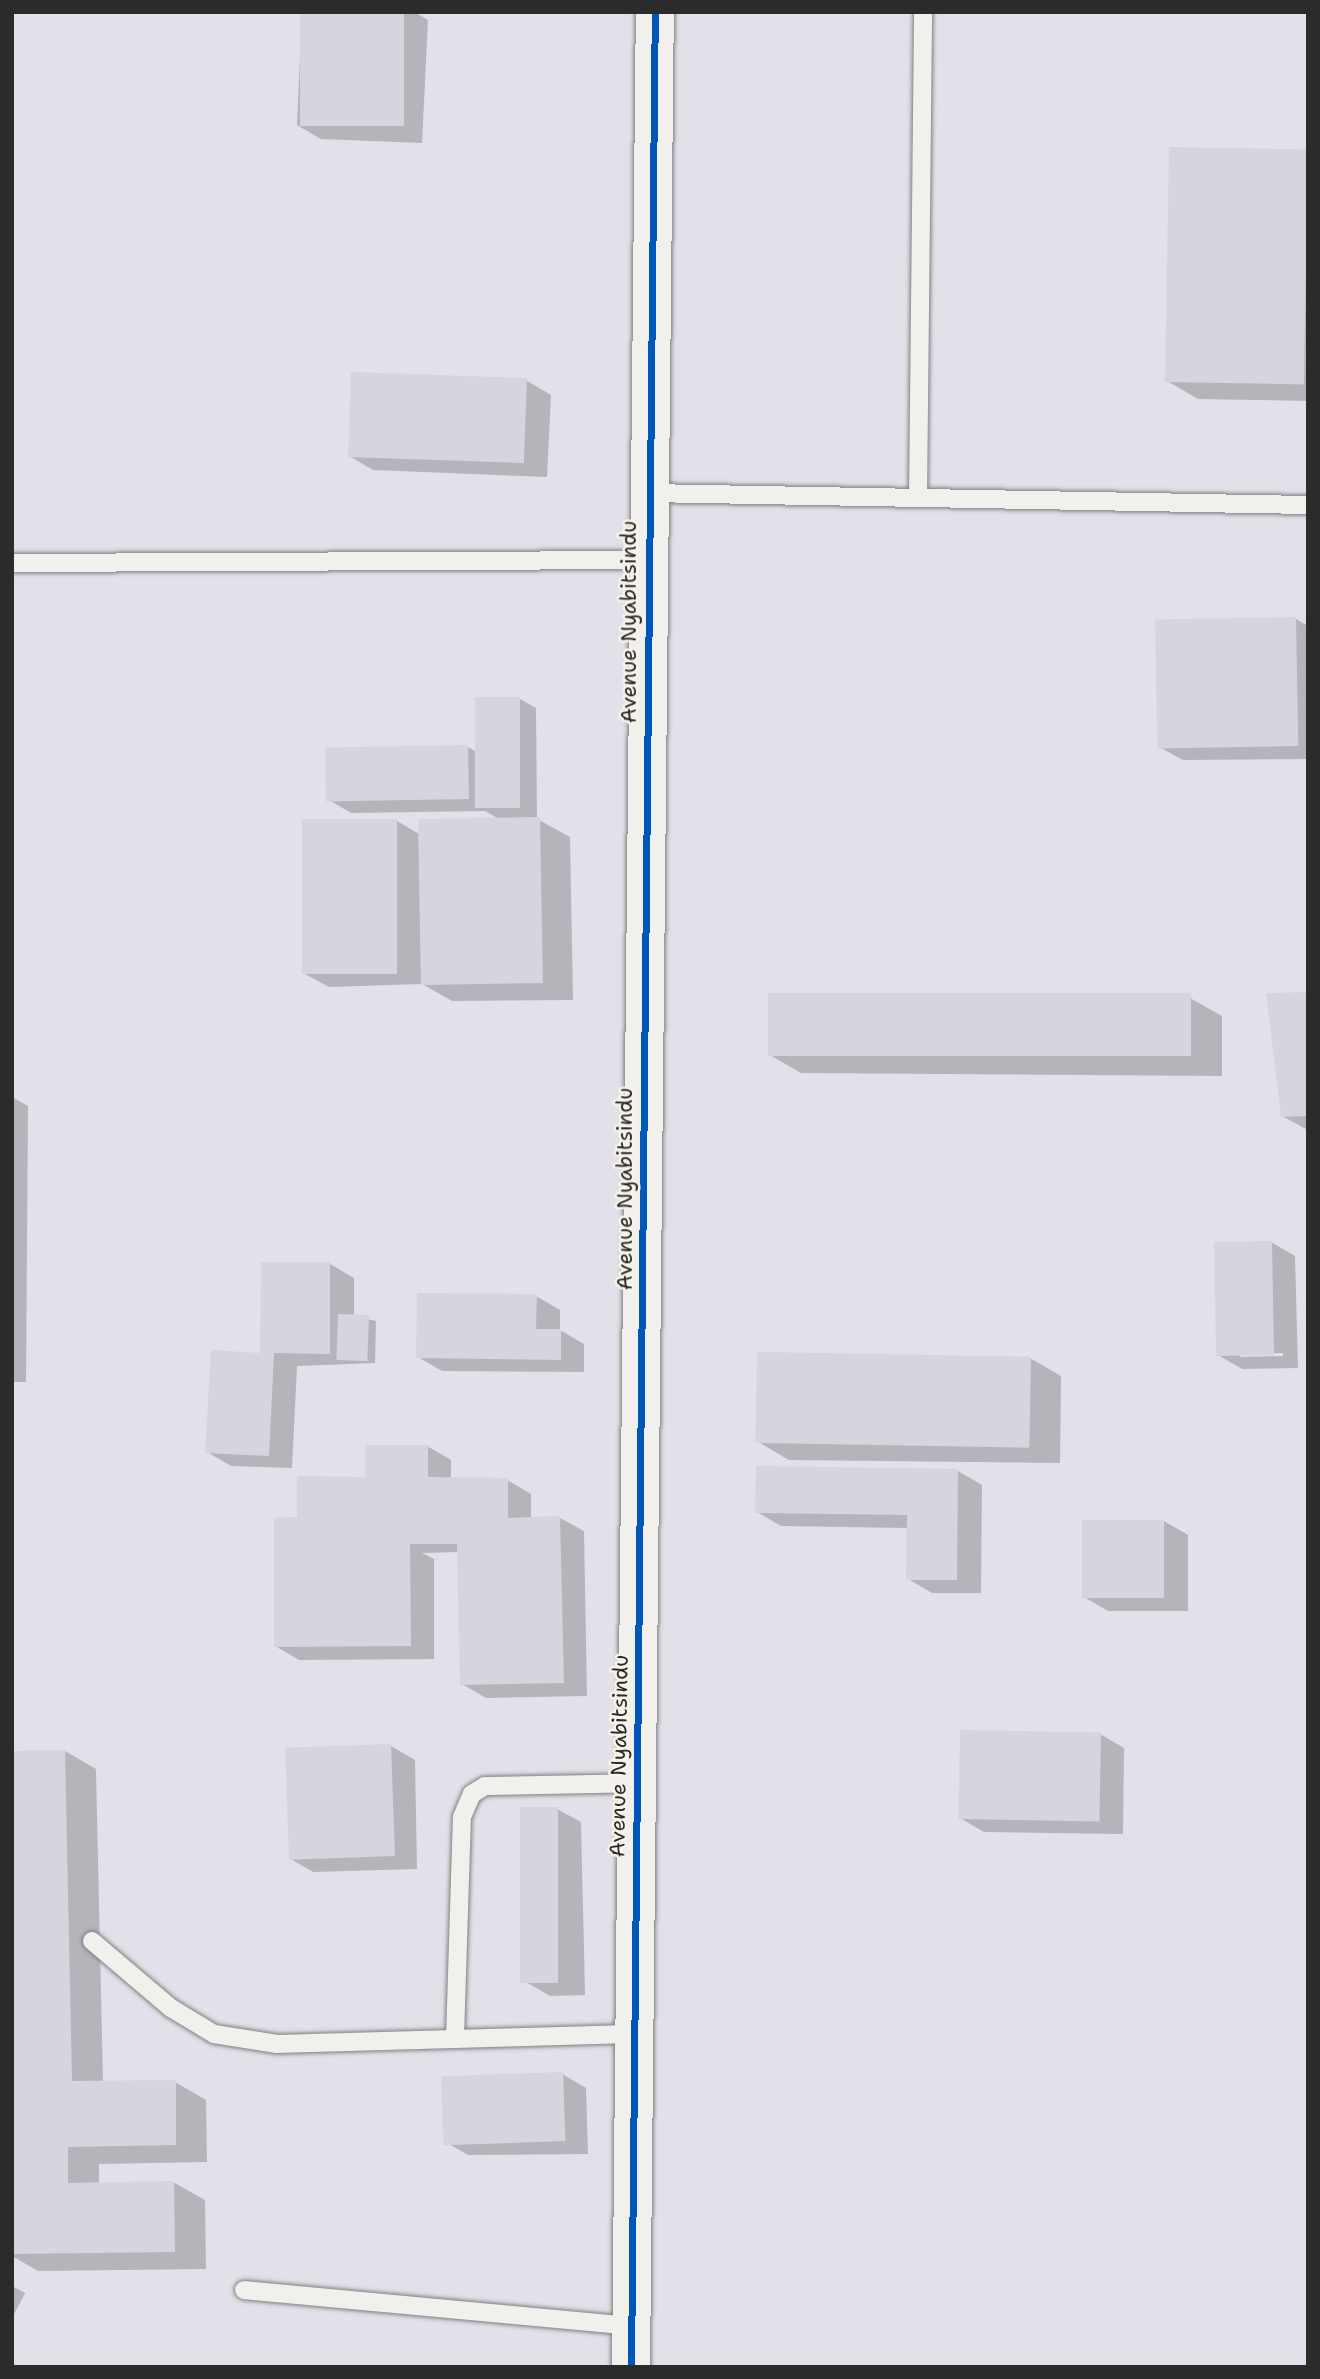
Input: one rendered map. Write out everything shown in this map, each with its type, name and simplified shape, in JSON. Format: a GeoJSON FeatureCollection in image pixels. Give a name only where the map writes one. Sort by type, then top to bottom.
{"type":"FeatureCollection","features":[{"type":"Feature","properties":{"kind":"street","name":"Avenue Nyabitsindu"},"geometry":{"type":"LineString","coordinates":[[631,2367],[631,2034],[637,1783],[654,12]]}},
{"type":"Feature","properties":{"kind":"lane"},"geometry":{"type":"LineString","coordinates":[[918,498],[923,12]]}},
{"type":"Feature","properties":{"kind":"lane"},"geometry":{"type":"LineString","coordinates":[[648,494],[1308,505]]}},
{"type":"Feature","properties":{"kind":"lane"},"geometry":{"type":"LineString","coordinates":[[12,562],[648,560]]}},
{"type":"Feature","properties":{"kind":"lane"},"geometry":{"type":"LineString","coordinates":[[455,2038],[462,1817],[472,1794],[485,1786],[637,1783]]}},
{"type":"Feature","properties":{"kind":"lane"},"geometry":{"type":"LineString","coordinates":[[92,1941],[171,2008],[214,2034],[277,2044],[631,2034]]}},
{"type":"Feature","properties":{"kind":"lane"},"geometry":{"type":"LineString","coordinates":[[244,2290],[632,2326]]}},
{"type":"Feature","properties":{"kind":"shaded area"},"geometry":{"type":"Polygon","coordinates":[[[12,12],[1308,12],[1308,2367],[12,2367],[12,12]]]}},
{"type":"Feature","properties":{"kind":"building"},"geometry":{"type":"Polygon","coordinates":[[[300,12],[404,12],[404,126],[300,126],[300,12]]]}},
{"type":"Feature","properties":{"kind":"building"},"geometry":{"type":"Polygon","coordinates":[[[1169,147],[1308,149],[1304,384],[1165,382],[1169,147]]]}},
{"type":"Feature","properties":{"kind":"building"},"geometry":{"type":"Polygon","coordinates":[[[351,372],[527,378],[524,463],[348,457],[351,372]]]}},
{"type":"Feature","properties":{"kind":"building"},"geometry":{"type":"Polygon","coordinates":[[[1296,617],[1298,746],[1157,748],[1155,619],[1296,617]]]}},
{"type":"Feature","properties":{"kind":"building"},"geometry":{"type":"Polygon","coordinates":[[[475,697],[520,697],[520,808],[475,808],[475,697]]]}},
{"type":"Feature","properties":{"kind":"building"},"geometry":{"type":"Polygon","coordinates":[[[468,745],[469,799],[326,801],[325,747],[468,745]]]}},
{"type":"Feature","properties":{"kind":"building"},"geometry":{"type":"Polygon","coordinates":[[[540,817],[543,983],[421,985],[418,819],[540,817]]]}},
{"type":"Feature","properties":{"kind":"building"},"geometry":{"type":"Polygon","coordinates":[[[302,819],[397,819],[397,974],[302,974],[302,819]]]}},
{"type":"Feature","properties":{"kind":"building"},"geometry":{"type":"Polygon","coordinates":[[[1308,992],[1308,1116],[1281,1117],[1266,993],[1308,992]]]}},
{"type":"Feature","properties":{"kind":"building"},"geometry":{"type":"Polygon","coordinates":[[[768,993],[1191,993],[1191,1056],[768,1056],[768,993]]]}},
{"type":"Feature","properties":{"kind":"building"},"geometry":{"type":"Polygon","coordinates":[[[1272,1241],[1274,1355],[1216,1356],[1214,1242],[1272,1241]]]}},
{"type":"Feature","properties":{"kind":"building"},"geometry":{"type":"Polygon","coordinates":[[[261,1262],[330,1262],[330,1354],[274,1353],[269,1456],[205,1453],[211,1350],[260,1353],[261,1262]]]}},
{"type":"Feature","properties":{"kind":"building"},"geometry":{"type":"Polygon","coordinates":[[[417,1293],[537,1294],[536,1329],[561,1329],[561,1360],[416,1358],[417,1293]]]}},
{"type":"Feature","properties":{"kind":"building"},"geometry":{"type":"Polygon","coordinates":[[[338,1314],[369,1315],[367,1361],[336,1360],[338,1314]]]}},
{"type":"Feature","properties":{"kind":"building"},"geometry":{"type":"Polygon","coordinates":[[[757,1352],[1031,1357],[1029,1448],[755,1443],[757,1352]]]}},
{"type":"Feature","properties":{"kind":"building"},"geometry":{"type":"Polygon","coordinates":[[[365,1445],[428,1445],[428,1477],[508,1478],[508,1518],[560,1516],[564,1683],[460,1685],[457,1544],[410,1544],[411,1646],[274,1647],[274,1518],[297,1517],[297,1476],[365,1477],[365,1445]]]}},
{"type":"Feature","properties":{"kind":"building"},"geometry":{"type":"Polygon","coordinates":[[[756,1466],[958,1469],[957,1580],[906,1580],[907,1515],[755,1513],[756,1466]]]}},
{"type":"Feature","properties":{"kind":"building"},"geometry":{"type":"Polygon","coordinates":[[[1082,1520],[1164,1520],[1164,1598],[1082,1598],[1082,1520]]]}},
{"type":"Feature","properties":{"kind":"building"},"geometry":{"type":"Polygon","coordinates":[[[960,1730],[1101,1732],[1099,1821],[958,1819],[960,1730]]]}},
{"type":"Feature","properties":{"kind":"building"},"geometry":{"type":"Polygon","coordinates":[[[391,1744],[395,1856],[289,1860],[285,1748],[391,1744]]]}},
{"type":"Feature","properties":{"kind":"building"},"geometry":{"type":"Polygon","coordinates":[[[65,1750],[72,2081],[176,2080],[176,2145],[68,2147],[68,2183],[174,2181],[175,2252],[12,2254],[12,1751],[65,1750]]]}},
{"type":"Feature","properties":{"kind":"building"},"geometry":{"type":"Polygon","coordinates":[[[520,1807],[558,1807],[558,1983],[520,1983],[520,1807]]]}},
{"type":"Feature","properties":{"kind":"building"},"geometry":{"type":"Polygon","coordinates":[[[563,2072],[565,2141],[443,2145],[441,2076],[563,2072]]]}},
{"type":"Feature","properties":{"kind":"cycle path"},"geometry":{"type":"LineString","coordinates":[[631,2367],[655,12]]}}]}
